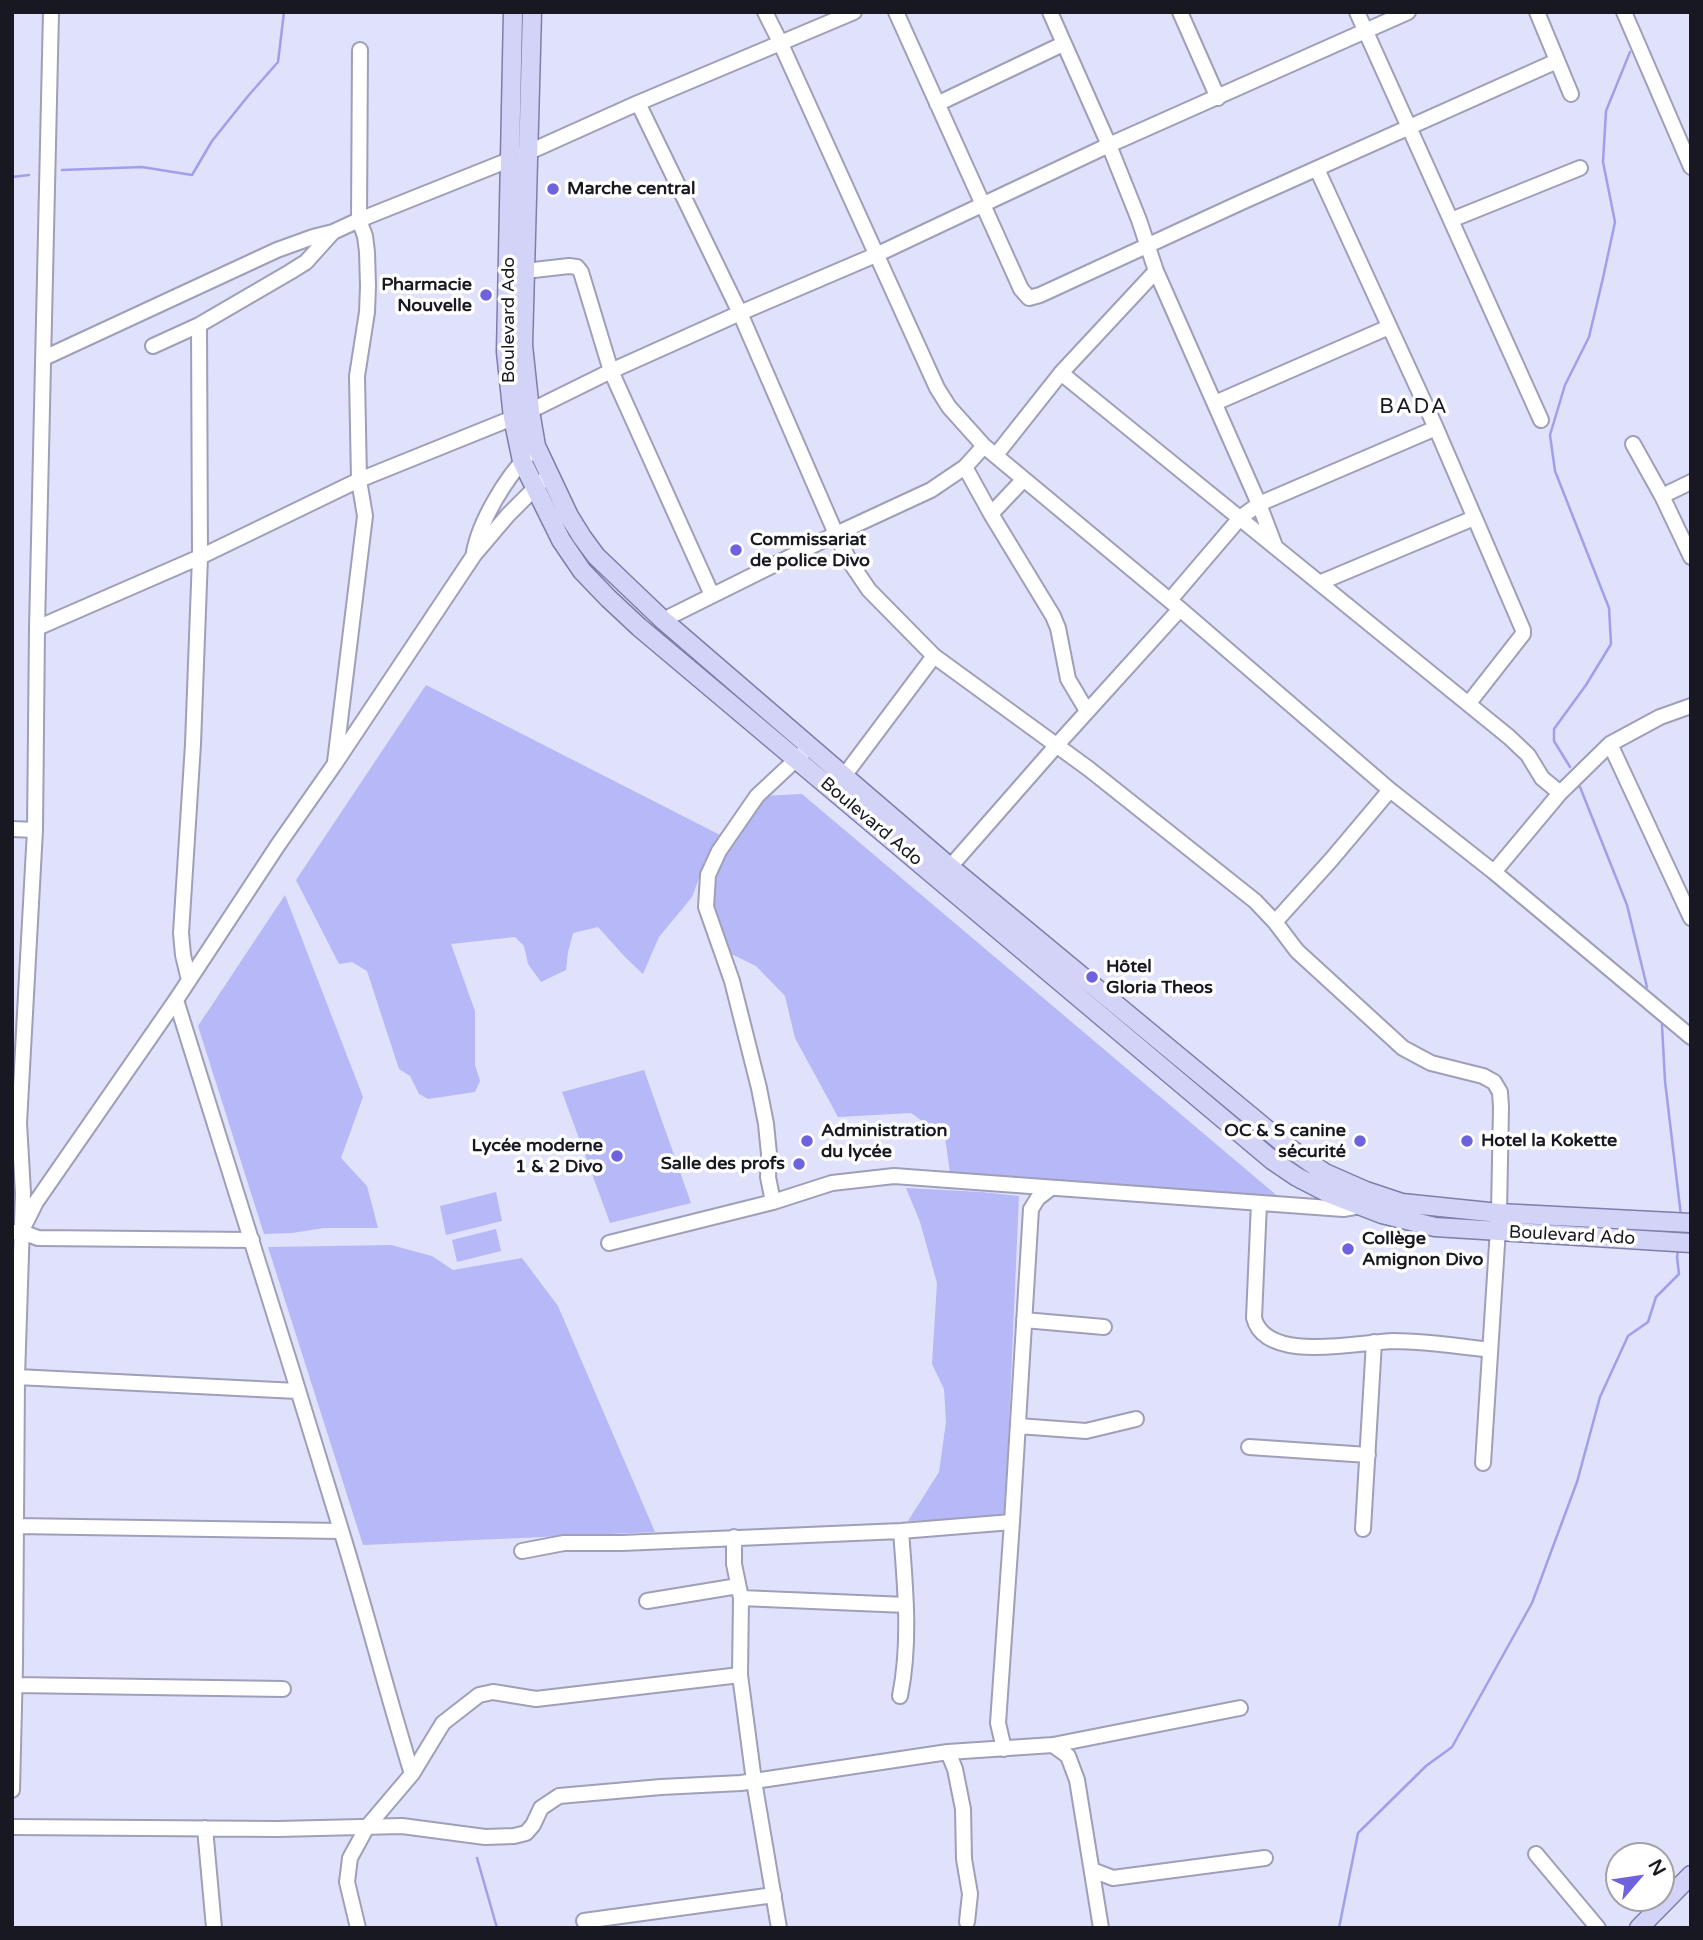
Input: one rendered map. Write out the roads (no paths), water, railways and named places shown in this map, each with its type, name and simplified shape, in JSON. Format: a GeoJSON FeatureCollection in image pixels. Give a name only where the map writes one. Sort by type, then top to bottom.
{"type":"FeatureCollection","features":[{"type":"Feature","properties":{"kind":"main road","name":"Boulevard Ado"},"geometry":{"type":"LineString","coordinates":[[513,12],[506,352],[513,418],[522,461],[542,481],[589,547],[803,753],[844,776],[1288,1147],[1325,1173],[1402,1203],[1499,1213],[1682,1222]]}},
{"type":"Feature","properties":{"kind":"main road","name":"Boulevard Ado"},"geometry":{"type":"LineString","coordinates":[[532,12],[523,345],[530,411],[542,481],[561,540],[582,571],[608,598],[803,753],[1272,1160],[1297,1177],[1328,1193],[1382,1214],[1435,1227],[1681,1242]]}},
{"type":"Feature","properties":{"kind":"main road"},"geometry":{"type":"LineString","coordinates":[[1639,1928],[1687,1886]]}},
{"type":"Feature","properties":{"kind":"street"},"geometry":{"type":"LineString","coordinates":[[12,1790],[17,1232],[23,1193],[19,1123],[35,830],[51,12]]}},
{"type":"Feature","properties":{"kind":"street"},"geometry":{"type":"LineString","coordinates":[[765,12],[937,388],[984,446],[1175,605],[1390,790],[1494,872],[1691,1037]]}},
{"type":"Feature","properties":{"kind":"street"},"geometry":{"type":"LineString","coordinates":[[44,358],[277,250],[333,232],[529,152],[854,12]]}},
{"type":"Feature","properties":{"kind":"street"},"geometry":{"type":"LineString","coordinates":[[896,12],[1021,289],[1028,298],[1040,295],[1557,61]]}},
{"type":"Feature","properties":{"kind":"street"},"geometry":{"type":"LineString","coordinates":[[1050,12],[1133,203],[1156,271],[1276,547]]}},
{"type":"Feature","properties":{"kind":"street"},"geometry":{"type":"LineString","coordinates":[[1180,12],[1218,98]]}},
{"type":"Feature","properties":{"kind":"street"},"geometry":{"type":"LineString","coordinates":[[1357,12],[1541,420]]}},
{"type":"Feature","properties":{"kind":"street"},"geometry":{"type":"LineString","coordinates":[[37,628],[200,557],[359,480],[530,411],[740,313],[878,254],[1109,145],[1408,12]]}},
{"type":"Feature","properties":{"kind":"street"},"geometry":{"type":"LineString","coordinates":[[1537,12],[1571,94]]}},
{"type":"Feature","properties":{"kind":"street"},"geometry":{"type":"LineString","coordinates":[[1624,12],[1689,157]]}},
{"type":"Feature","properties":{"kind":"street"},"geometry":{"type":"LineString","coordinates":[[937,104],[1063,44]]}},
{"type":"Feature","properties":{"kind":"street"},"geometry":{"type":"LineString","coordinates":[[334,765],[365,528],[364,503],[359,480],[357,376],[367,312],[368,286],[365,236],[359,220],[360,50]]}},
{"type":"Feature","properties":{"kind":"street"},"geometry":{"type":"LineString","coordinates":[[638,103],[740,313],[836,534],[850,562],[869,590],[934,656],[1089,769],[1255,901],[1297,951],[1403,1048],[1431,1063],[1483,1076],[1494,1083],[1500,1092],[1502,1107],[1499,1213],[1483,1463]]}},
{"type":"Feature","properties":{"kind":"street"},"geometry":{"type":"LineString","coordinates":[[1451,220],[1580,168]]}},
{"type":"Feature","properties":{"kind":"street"},"geometry":{"type":"LineString","coordinates":[[1317,169],[1436,428],[1521,622],[1523,634],[1469,704]]}},
{"type":"Feature","properties":{"kind":"street"},"geometry":{"type":"LineString","coordinates":[[153,346],[200,325],[306,262],[333,232]]}},
{"type":"Feature","properties":{"kind":"street"},"geometry":{"type":"LineString","coordinates":[[525,271],[569,265],[577,267],[581,272],[611,372],[712,595]]}},
{"type":"Feature","properties":{"kind":"street"},"geometry":{"type":"LineString","coordinates":[[996,455],[1061,373],[1156,271]]}},
{"type":"Feature","properties":{"kind":"street"},"geometry":{"type":"LineString","coordinates":[[189,980],[181,933],[193,744],[200,557],[200,325]]}},
{"type":"Feature","properties":{"kind":"street"},"geometry":{"type":"LineString","coordinates":[[1215,403],[1389,327]]}},
{"type":"Feature","properties":{"kind":"street"},"geometry":{"type":"LineString","coordinates":[[1061,373],[1522,748],[1542,778],[1560,793]]}},
{"type":"Feature","properties":{"kind":"street"},"geometry":{"type":"LineString","coordinates":[[950,867],[1087,711],[1175,605],[1240,519],[1259,504],[1436,428]]}},
{"type":"Feature","properties":{"kind":"street"},"geometry":{"type":"LineString","coordinates":[[1633,444],[1691,557]]}},
{"type":"Feature","properties":{"kind":"street"},"geometry":{"type":"LineString","coordinates":[[474,555],[477,537],[498,497],[522,461],[536,446]]}},
{"type":"Feature","properties":{"kind":"street"},"geometry":{"type":"LineString","coordinates":[[663,620],[931,490],[965,467],[984,446]]}},
{"type":"Feature","properties":{"kind":"street"},"geometry":{"type":"LineString","coordinates":[[965,467],[1053,616],[1068,679],[1087,711]]}},
{"type":"Feature","properties":{"kind":"street"},"geometry":{"type":"LineString","coordinates":[[991,514],[1024,478]]}},
{"type":"Feature","properties":{"kind":"street"},"geometry":{"type":"LineString","coordinates":[[17,1232],[474,555],[542,481]]}},
{"type":"Feature","properties":{"kind":"street"},"geometry":{"type":"LineString","coordinates":[[1661,496],[1691,482]]}},
{"type":"Feature","properties":{"kind":"street"},"geometry":{"type":"LineString","coordinates":[[1319,583],[1474,518]]}},
{"type":"Feature","properties":{"kind":"street"},"geometry":{"type":"LineString","coordinates":[[844,776],[934,656]]}},
{"type":"Feature","properties":{"kind":"street"},"geometry":{"type":"LineString","coordinates":[[1494,872],[1560,793],[1611,744],[1660,718],[1691,706]]}},
{"type":"Feature","properties":{"kind":"street"},"geometry":{"type":"LineString","coordinates":[[1611,744],[1691,918]]}},
{"type":"Feature","properties":{"kind":"street"},"geometry":{"type":"LineString","coordinates":[[774,1202],[768,1177],[769,1154],[762,1100],[732,981],[706,907],[708,875],[719,851],[757,796],[803,753]]}},
{"type":"Feature","properties":{"kind":"street"},"geometry":{"type":"LineString","coordinates":[[1275,922],[1390,790]]}},
{"type":"Feature","properties":{"kind":"street"},"geometry":{"type":"LineString","coordinates":[[12,829],[35,830]]}},
{"type":"Feature","properties":{"kind":"street"},"geometry":{"type":"LineString","coordinates":[[176,1000],[341,1531],[412,1774]]}},
{"type":"Feature","properties":{"kind":"street"},"geometry":{"type":"LineString","coordinates":[[609,1243],[774,1202],[832,1183],[894,1176],[1343,1209],[1361,1206]]}},
{"type":"Feature","properties":{"kind":"street"},"geometry":{"type":"LineString","coordinates":[[1004,1749],[998,1723],[1031,1209],[1038,1198],[1051,1188]]}},
{"type":"Feature","properties":{"kind":"street"},"geometry":{"type":"LineString","coordinates":[[1259,1203],[1254,1318],[1256,1326],[1271,1339],[1286,1345],[1304,1347],[1395,1341],[1490,1350]]}},
{"type":"Feature","properties":{"kind":"street"},"geometry":{"type":"LineString","coordinates":[[17,1232],[38,1238],[252,1240]]}},
{"type":"Feature","properties":{"kind":"street"},"geometry":{"type":"LineString","coordinates":[[1024,1320],[1104,1327]]}},
{"type":"Feature","properties":{"kind":"street"},"geometry":{"type":"LineString","coordinates":[[1363,1530],[1374,1342]]}},
{"type":"Feature","properties":{"kind":"street"},"geometry":{"type":"LineString","coordinates":[[17,1377],[297,1391]]}},
{"type":"Feature","properties":{"kind":"street"},"geometry":{"type":"LineString","coordinates":[[1018,1426],[1086,1431],[1136,1419]]}},
{"type":"Feature","properties":{"kind":"street"},"geometry":{"type":"LineString","coordinates":[[1249,1447],[1368,1455]]}},
{"type":"Feature","properties":{"kind":"street"},"geometry":{"type":"LineString","coordinates":[[522,1551],[564,1543],[901,1531],[1012,1522]]}},
{"type":"Feature","properties":{"kind":"street"},"geometry":{"type":"LineString","coordinates":[[16,1526],[341,1531]]}},
{"type":"Feature","properties":{"kind":"street"},"geometry":{"type":"LineString","coordinates":[[900,1696],[906,1605],[901,1531]]}},
{"type":"Feature","properties":{"kind":"street"},"geometry":{"type":"LineString","coordinates":[[734,1537],[734,1564],[739,1592],[740,1675],[754,1781],[779,1928]]}},
{"type":"Feature","properties":{"kind":"street"},"geometry":{"type":"LineString","coordinates":[[647,1601],[739,1592],[906,1605]]}},
{"type":"Feature","properties":{"kind":"street"},"geometry":{"type":"LineString","coordinates":[[358,1928],[347,1882],[351,1858],[367,1827],[412,1774],[443,1723],[479,1695],[493,1692],[536,1699],[740,1675]]}},
{"type":"Feature","properties":{"kind":"street"},"geometry":{"type":"LineString","coordinates":[[15,1685],[284,1689]]}},
{"type":"Feature","properties":{"kind":"street"},"geometry":{"type":"LineString","coordinates":[[12,1827],[278,1829],[402,1826],[485,1837],[514,1836],[526,1833],[541,1808],[559,1796],[741,1783],[948,1752],[1053,1745],[1240,1708]]}},
{"type":"Feature","properties":{"kind":"street"},"geometry":{"type":"LineString","coordinates":[[1053,1745],[1068,1756],[1077,1780],[1101,1928]]}},
{"type":"Feature","properties":{"kind":"street"},"geometry":{"type":"LineString","coordinates":[[948,1752],[955,1769],[963,1808],[964,1859],[970,1894],[967,1922]]}},
{"type":"Feature","properties":{"kind":"street"},"geometry":{"type":"LineString","coordinates":[[205,1828],[214,1928]]}},
{"type":"Feature","properties":{"kind":"street"},"geometry":{"type":"LineString","coordinates":[[1536,1854],[1598,1928]]}},
{"type":"Feature","properties":{"kind":"street"},"geometry":{"type":"LineString","coordinates":[[1092,1870],[1113,1878],[1265,1858]]}},
{"type":"Feature","properties":{"kind":"street"},"geometry":{"type":"LineString","coordinates":[[584,1921],[774,1895]]}},
{"type":"Feature","properties":{"kind":"waterway"},"geometry":{"type":"LineString","coordinates":[[62,170],[142,167],[192,175],[212,141],[278,62],[284,12]]}},
{"type":"Feature","properties":{"kind":"waterway"},"geometry":{"type":"LineString","coordinates":[[1570,767],[1554,741],[1554,729],[1611,644],[1609,608],[1555,471],[1550,435],[1565,385],[1589,337],[1615,222],[1603,162],[1606,111],[1630,52]]}},
{"type":"Feature","properties":{"kind":"waterway"},"geometry":{"type":"LineString","coordinates":[[12,177],[29,175]]}},
{"type":"Feature","properties":{"kind":"waterway"},"geometry":{"type":"LineString","coordinates":[[1580,787],[1627,905],[1647,987]]}},
{"type":"Feature","properties":{"kind":"waterway"},"geometry":{"type":"LineString","coordinates":[[1662,1025],[1665,1081],[1681,1216]]}},
{"type":"Feature","properties":{"kind":"waterway"},"geometry":{"type":"LineString","coordinates":[[1339,1928],[1358,1833],[1426,1766],[1452,1747],[1532,1603],[1577,1482],[1600,1397],[1628,1336],[1648,1322],[1656,1297],[1679,1274],[1678,1250]]}},
{"type":"Feature","properties":{"kind":"waterway"},"geometry":{"type":"LineString","coordinates":[[477,1858],[497,1928]]}},
{"type":"Feature","properties":{"kind":"place","name":"Marche central"},"geometry":{"type":"Point","coordinates":[553,189]}},
{"type":"Feature","properties":{"kind":"place","name":"Pharmacie Nouvelle"},"geometry":{"type":"Point","coordinates":[486,295]}},
{"type":"Feature","properties":{"kind":"place","name":"Commissariat de police Divo"},"geometry":{"type":"Point","coordinates":[736,550]}},
{"type":"Feature","properties":{"kind":"place","name":"Hôtel Gloria Theos"},"geometry":{"type":"Point","coordinates":[1092,977]}},
{"type":"Feature","properties":{"kind":"place","name":"Administration du lycée"},"geometry":{"type":"Point","coordinates":[807,1141]}},
{"type":"Feature","properties":{"kind":"place","name":"OC & S canine sécurité"},"geometry":{"type":"Point","coordinates":[1360,1141]}},
{"type":"Feature","properties":{"kind":"place","name":"Hotel la Kokette"},"geometry":{"type":"Point","coordinates":[1467,1141]}},
{"type":"Feature","properties":{"kind":"place","name":"Lycée moderne 1 & 2 Divo"},"geometry":{"type":"Point","coordinates":[617,1156]}},
{"type":"Feature","properties":{"kind":"place","name":"Salle des profs"},"geometry":{"type":"Point","coordinates":[799,1164]}},
{"type":"Feature","properties":{"kind":"place","name":"Collège Amignon Divo"},"geometry":{"type":"Point","coordinates":[1348,1249]}},
{"type":"Feature","properties":{"kind":"district","name":"BADA"},"geometry":{"type":"Point","coordinates":[1414,407]}}]}
